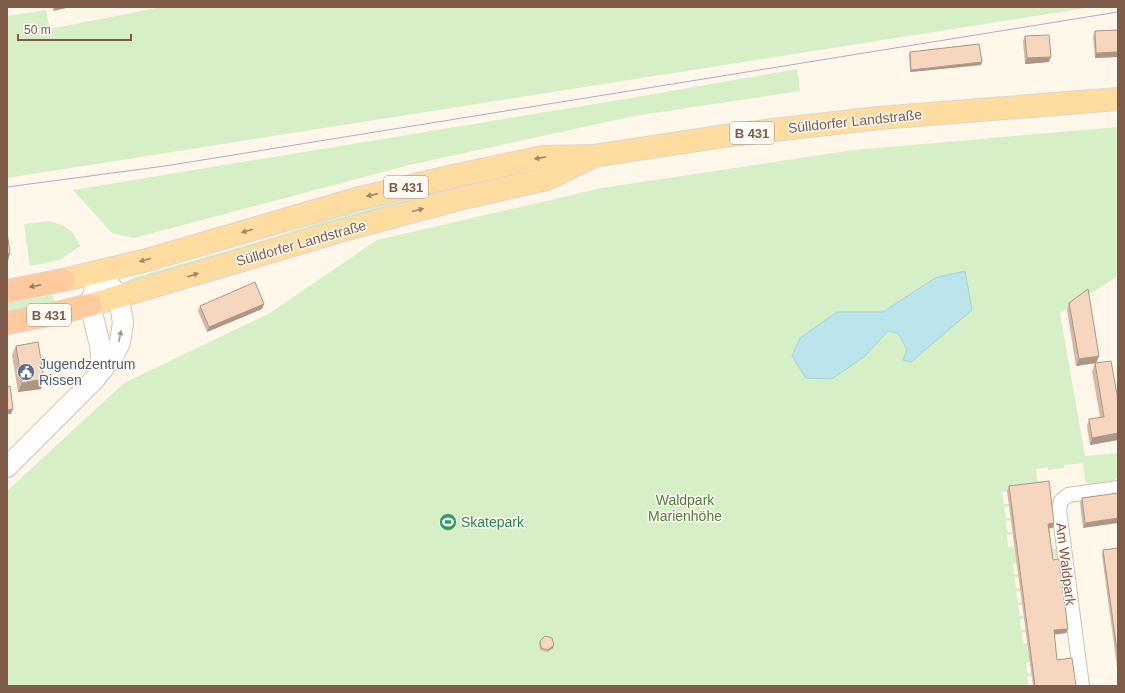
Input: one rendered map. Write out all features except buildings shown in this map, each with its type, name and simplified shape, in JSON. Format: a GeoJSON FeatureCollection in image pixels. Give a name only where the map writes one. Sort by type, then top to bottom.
{"type":"FeatureCollection","features":[{"type":"Feature","properties":{"kind":"highway","name":"Sülldorfer Landstraße"},"geometry":{"type":"LineString","coordinates":[[7,291],[63,280]]}},
{"type":"Feature","properties":{"kind":"highway","name":"Sülldorfer Landstraße"},"geometry":{"type":"LineString","coordinates":[[7,323],[90,305]]}},
{"type":"Feature","properties":{"kind":"main road","name":"Sülldorfer Landstraße"},"geometry":{"type":"LineString","coordinates":[[63,280],[147,260],[356,199],[543,157],[593,156],[731,135],[872,118],[1118,99]]}},
{"type":"Feature","properties":{"kind":"main road","name":"Sülldorfer Landstraße"},"geometry":{"type":"LineString","coordinates":[[90,305],[340,231],[463,198],[547,180],[593,156]]}},
{"type":"Feature","properties":{"kind":"main road"},"geometry":{"type":"LineString","coordinates":[[7,467],[83,391],[115,353],[120,342],[123,323],[119,297],[100,272]]}},
{"type":"Feature","properties":{"kind":"main road"},"geometry":{"type":"LineString","coordinates":[[100,272],[90,305],[100,345],[102,370]]}},
{"type":"Feature","properties":{"kind":"street","name":"Am Waldpark"},"geometry":{"type":"LineString","coordinates":[[1082,686],[1059,510],[1061,501],[1068,495],[1118,488]]}},
{"type":"Feature","properties":{"kind":"green space"},"geometry":{"type":"Polygon","coordinates":[[[161,7],[1093,7],[7,178],[7,16],[46,10],[50,29],[161,7]]]}},
{"type":"Feature","properties":{"kind":"green space"},"geometry":{"type":"Polygon","coordinates":[[[797,69],[800,91],[634,116],[409,165],[134,238],[112,233],[73,190],[631,98],[797,69]]]}},
{"type":"Feature","properties":{"kind":"green space","name":"Waldpark Marienhöhe"},"geometry":{"type":"Polygon","coordinates":[[[1118,127],[1118,276],[1060,313],[1085,456],[1118,453],[1118,477],[1112,482],[1091,485],[1085,481],[1083,463],[1064,465],[1064,468],[1048,470],[1048,467],[1036,469],[1038,487],[1002,492],[1004,504],[1010,504],[1010,506],[1004,507],[1006,518],[1011,518],[1012,520],[1006,521],[1007,532],[1013,532],[1014,534],[1007,535],[1008,547],[1015,546],[1037,551],[1059,548],[1058,557],[1013,564],[1014,574],[1019,574],[1019,577],[1015,578],[1016,588],[1021,588],[1021,591],[1016,592],[1018,602],[1023,602],[1023,605],[1018,605],[1020,616],[1024,616],[1025,618],[1020,619],[1021,630],[1026,629],[1027,632],[1022,633],[1023,644],[1028,643],[1030,662],[1026,663],[1027,673],[1032,673],[1032,676],[1027,677],[1029,686],[7,686],[7,491],[124,383],[270,313],[377,240],[602,188],[853,150],[1118,127]],[[965,271],[935,278],[883,312],[837,312],[865,356],[888,331],[898,333],[907,351],[965,271]]]}},
{"type":"Feature","properties":{"kind":"green space"},"geometry":{"type":"Polygon","coordinates":[[[574,161],[127,283],[127,281],[135,277],[265,240],[366,206],[574,161]]]}},
{"type":"Feature","properties":{"kind":"green space"},"geometry":{"type":"Polygon","coordinates":[[[48,221],[64,226],[71,231],[80,246],[60,260],[30,266],[24,224],[48,221]]]}},
{"type":"Feature","properties":{"kind":"green space"},"geometry":{"type":"Polygon","coordinates":[[[53,295],[55,302],[7,311],[7,303],[53,295]]]}},
{"type":"Feature","properties":{"kind":"water"},"geometry":{"type":"Polygon","coordinates":[[[965,271],[972,310],[911,362],[903,360],[907,350],[898,333],[888,331],[865,356],[832,379],[806,378],[792,356],[800,338],[837,312],[883,312],[935,278],[965,271]]]}},
{"type":"Feature","properties":{"kind":"tram line"},"geometry":{"type":"LineString","coordinates":[[7,187],[165,166],[1118,12]]}},
{"type":"Feature","properties":{"kind":"place","name":"Jugendzentrum Rissen"},"geometry":{"type":"Point","coordinates":[26,372]}},
{"type":"Feature","properties":{"kind":"place","name":"Skatepark"},"geometry":{"type":"Point","coordinates":[448,522]}}]}
